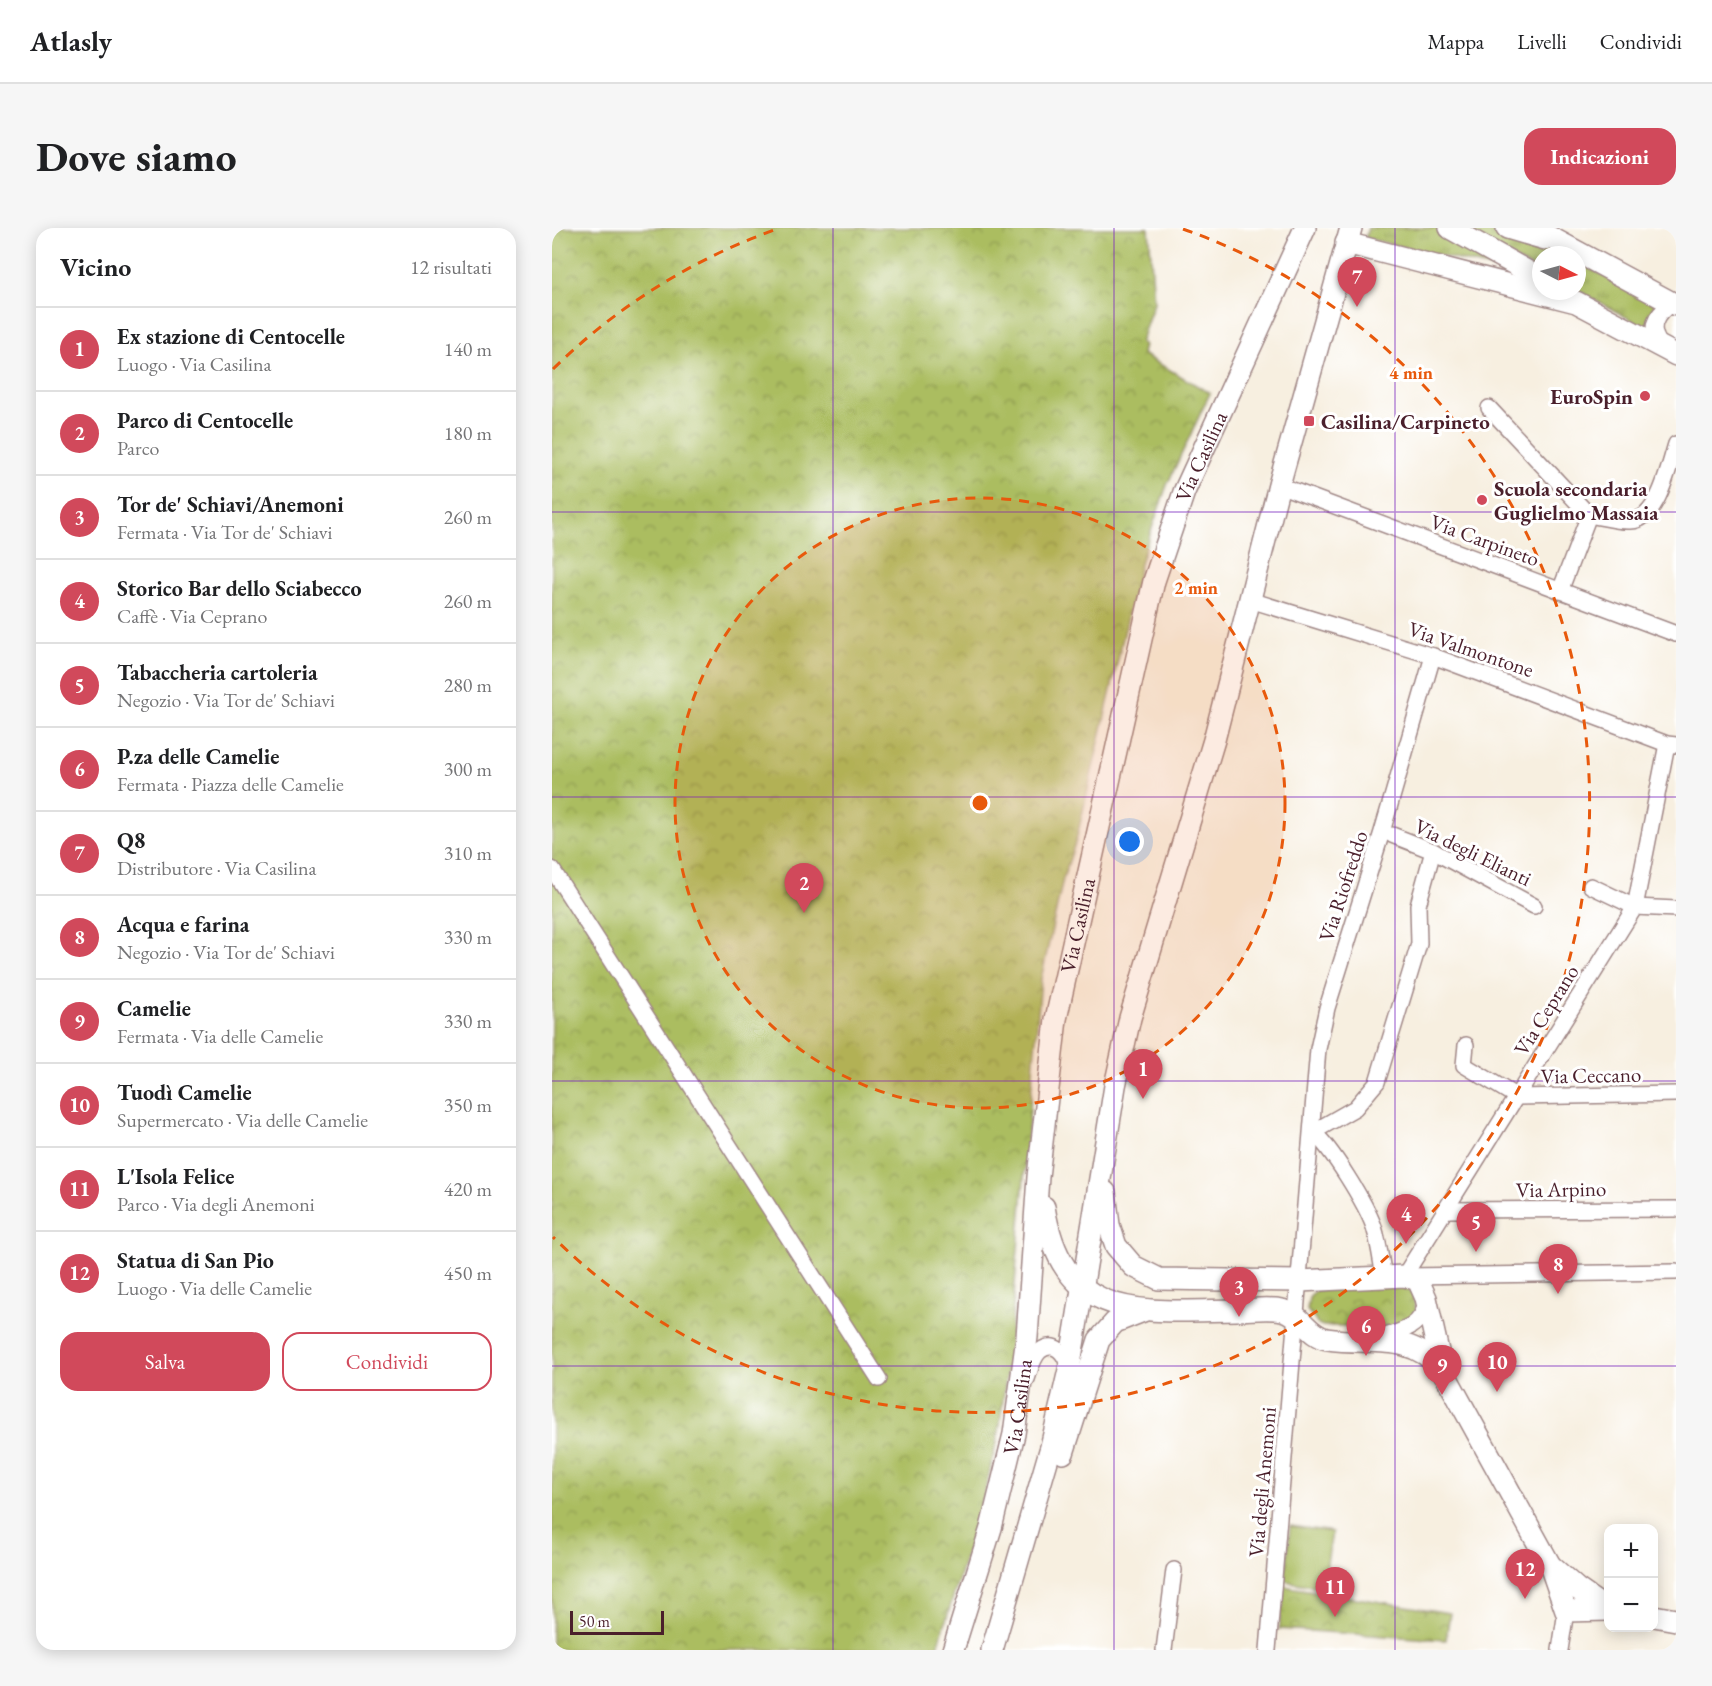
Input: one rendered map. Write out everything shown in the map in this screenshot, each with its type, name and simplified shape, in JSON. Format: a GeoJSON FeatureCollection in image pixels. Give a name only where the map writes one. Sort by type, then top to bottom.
{"type":"FeatureCollection","features":[{"type":"Feature","properties":{"kind":"main road","name":"Via Casilina"},"geometry":{"type":"LineString","coordinates":[[953,1650],[1003,1485],[1020,1396],[1038,1177],[1058,1007],[1135,658],[1161,553],[1188,482],[1305,228]]}},
{"type":"Feature","properties":{"kind":"main road"},"geometry":{"type":"LineString","coordinates":[[1450,228],[1532,274]]}},
{"type":"Feature","properties":{"kind":"main road"},"geometry":{"type":"LineString","coordinates":[[1507,228],[1560,243]]}},
{"type":"Feature","properties":{"kind":"main road"},"geometry":{"type":"LineString","coordinates":[[1533,228],[1674,304]]}},
{"type":"Feature","properties":{"kind":"main road","name":"Via Casilina"},"geometry":{"type":"LineString","coordinates":[[992,1650],[1027,1532],[1069,1370],[1106,1140],[1130,1018],[1214,740],[1348,236]]}},
{"type":"Feature","properties":{"kind":"main road"},"geometry":{"type":"LineString","coordinates":[[1348,236],[1532,287]]}},
{"type":"Feature","properties":{"kind":"main road"},"geometry":{"type":"LineString","coordinates":[[1574,300],[1669,352]]}},
{"type":"Feature","properties":{"kind":"main road"},"geometry":{"type":"LineString","coordinates":[[1106,1140],[1104,1188],[1109,1225],[1116,1246],[1133,1266],[1149,1275],[1169,1280],[1299,1281],[1394,1277],[1418,1280],[1428,1305],[1442,1368],[1550,1565],[1566,1611],[1604,1609]]}},
{"type":"Feature","properties":{"kind":"main road"},"geometry":{"type":"LineString","coordinates":[[1038,1177],[1050,1238],[1063,1262],[1082,1287],[1118,1306],[1152,1311],[1280,1310],[1297,1318],[1321,1338],[1369,1340],[1408,1346],[1425,1354],[1442,1368]]}},
{"type":"Feature","properties":{"kind":"main road","name":"Via Casilina"},"geometry":{"type":"LineString","coordinates":[[1027,1532],[1058,1466],[1099,1340],[1108,1328],[1120,1319],[1152,1311]]}},
{"type":"Feature","properties":{"kind":"main road"},"geometry":{"type":"LineString","coordinates":[[1550,1565],[1575,1588],[1604,1607]]}},
{"type":"Feature","properties":{"kind":"main road"},"geometry":{"type":"LineString","coordinates":[[1658,1617],[1676,1620]]}},
{"type":"Feature","properties":{"kind":"street"},"geometry":{"type":"LineString","coordinates":[[1669,352],[1654,337],[1653,323],[1658,314],[1674,304]]}},
{"type":"Feature","properties":{"kind":"street"},"geometry":{"type":"LineString","coordinates":[[1489,408],[1590,515],[1630,521],[1649,512],[1655,502],[1676,444]]}},
{"type":"Feature","properties":{"kind":"street","name":"Via Carpineto"},"geometry":{"type":"LineString","coordinates":[[1280,485],[1676,633]]}},
{"type":"Feature","properties":{"kind":"street"},"geometry":{"type":"LineString","coordinates":[[1560,591],[1590,515]]}},
{"type":"Feature","properties":{"kind":"street","name":"Via Valmontone"},"geometry":{"type":"LineString","coordinates":[[1250,600],[1433,656],[1672,745]]}},
{"type":"Feature","properties":{"kind":"street","name":"Via Riofreddo"},"geometry":{"type":"LineString","coordinates":[[1299,1281],[1318,1058],[1327,1008],[1382,832],[1433,656]]}},
{"type":"Feature","properties":{"kind":"street","name":"Via Ceprano"},"geometry":{"type":"LineString","coordinates":[[1394,1277],[1447,1210],[1635,907],[1672,745]]}},
{"type":"Feature","properties":{"kind":"street","name":"Via degli Elianti"},"geometry":{"type":"LineString","coordinates":[[1392,836],[1433,851],[1534,906]]}},
{"type":"Feature","properties":{"kind":"street"},"geometry":{"type":"LineString","coordinates":[[1433,851],[1418,905],[1419,944],[1377,1082],[1354,1108],[1313,1132],[1328,1147],[1369,1215],[1394,1277],[1676,1272]]}},
{"type":"Feature","properties":{"kind":"street"},"geometry":{"type":"LineString","coordinates":[[552,869],[879,1378]]}},
{"type":"Feature","properties":{"kind":"street"},"geometry":{"type":"LineString","coordinates":[[1591,886],[1635,907],[1676,909]]}},
{"type":"Feature","properties":{"kind":"street","name":"Via Ceccano"},"geometry":{"type":"LineString","coordinates":[[1466,1045],[1464,1065],[1517,1097],[1676,1094]]}},
{"type":"Feature","properties":{"kind":"street","name":"Via Arpino"},"geometry":{"type":"LineString","coordinates":[[1447,1210],[1676,1209]]}},
{"type":"Feature","properties":{"kind":"street","name":"Via degli Anemoni"},"geometry":{"type":"LineString","coordinates":[[1268,1650],[1299,1281]]}},
{"type":"Feature","properties":{"kind":"street"},"geometry":{"type":"LineString","coordinates":[[1369,1340],[1414,1325],[1422,1317],[1428,1305]]}},
{"type":"Feature","properties":{"kind":"street"},"geometry":{"type":"LineString","coordinates":[[1020,1396],[1041,1351],[1052,1347],[1061,1351],[1069,1370]]}},
{"type":"Feature","properties":{"kind":"street"},"geometry":{"type":"LineString","coordinates":[[1164,1650],[1173,1570]]}},
{"type":"Feature","properties":{"kind":"street"},"geometry":{"type":"LineString","coordinates":[[1560,1650],[1566,1611]]}},
{"type":"Feature","properties":{"kind":"green space"},"geometry":{"type":"Polygon","coordinates":[[[552,228],[1149,228],[1154,303],[1140,343],[1144,344],[1142,354],[1210,393],[1167,485],[1141,560],[1077,837],[1063,879],[1041,979],[1009,1354],[999,1431],[984,1496],[937,1650],[552,1650],[552,228]]]}},
{"type":"Feature","properties":{"kind":"green space"},"geometry":{"type":"Polygon","coordinates":[[[1368,228],[1438,228],[1526,276],[1365,238],[1368,228]]]}},
{"type":"Feature","properties":{"kind":"green space"},"geometry":{"type":"Polygon","coordinates":[[[1460,228],[1487,230],[1545,246],[1532,246],[1532,268],[1460,228]]]}},
{"type":"Feature","properties":{"kind":"green space"},"geometry":{"type":"Polygon","coordinates":[[[1586,266],[1657,305],[1651,312],[1646,328],[1586,295],[1586,266]]]}},
{"type":"Feature","properties":{"kind":"green space"},"geometry":{"type":"Polygon","coordinates":[[[1404,1286],[1413,1293],[1416,1310],[1409,1322],[1396,1326],[1323,1326],[1318,1324],[1307,1310],[1309,1298],[1316,1290],[1404,1286]]]}},
{"type":"Feature","properties":{"kind":"green space"},"geometry":{"type":"Polygon","coordinates":[[[1290,1526],[1332,1532],[1323,1588],[1285,1581],[1290,1526]]]}},
{"type":"Feature","properties":{"kind":"green space"},"geometry":{"type":"Polygon","coordinates":[[[1283,1586],[1450,1613],[1446,1640],[1279,1629],[1283,1586]]]}},
{"type":"Feature","properties":{"kind":"place","name":"Q8"},"geometry":{"type":"Point","coordinates":[1357,307]}},
{"type":"Feature","properties":{"kind":"place","name":"EuroSpin"},"geometry":{"type":"Point","coordinates":[1645,396]}},
{"type":"Feature","properties":{"kind":"place","name":"Casilina/Carpineto"},"geometry":{"type":"Point","coordinates":[1309,421]}},
{"type":"Feature","properties":{"kind":"place","name":"Scuola secondaria Guglielmo Massaia"},"geometry":{"type":"Point","coordinates":[1482,500]}},
{"type":"Feature","properties":{"kind":"place","name":"Parco di Centocelle"},"geometry":{"type":"Point","coordinates":[804,913]}},
{"type":"Feature","properties":{"kind":"place","name":"Ex stazione di Centocelle"},"geometry":{"type":"Point","coordinates":[1143,1099]}},
{"type":"Feature","properties":{"kind":"place","name":"Storico Bar dello Sciabecco"},"geometry":{"type":"Point","coordinates":[1406,1244]}},
{"type":"Feature","properties":{"kind":"place","name":"Tabaccheria cartoleria"},"geometry":{"type":"Point","coordinates":[1476,1252]}},
{"type":"Feature","properties":{"kind":"place","name":"Acqua e farina"},"geometry":{"type":"Point","coordinates":[1558,1294]}},
{"type":"Feature","properties":{"kind":"place","name":"Tor de' Schiavi/Anemoni"},"geometry":{"type":"Point","coordinates":[1239,1317]}},
{"type":"Feature","properties":{"kind":"place","name":"P.za delle Camelie"},"geometry":{"type":"Point","coordinates":[1366,1356]}},
{"type":"Feature","properties":{"kind":"place","name":"Tuodì Camelie"},"geometry":{"type":"Point","coordinates":[1497,1392]}},
{"type":"Feature","properties":{"kind":"place","name":"Camelie"},"geometry":{"type":"Point","coordinates":[1442,1395]}},
{"type":"Feature","properties":{"kind":"place","name":"Statua di San Pio"},"geometry":{"type":"Point","coordinates":[1525,1599]}},
{"type":"Feature","properties":{"kind":"place","name":"L'Isola Felice"},"geometry":{"type":"Point","coordinates":[1335,1617]}}]}
